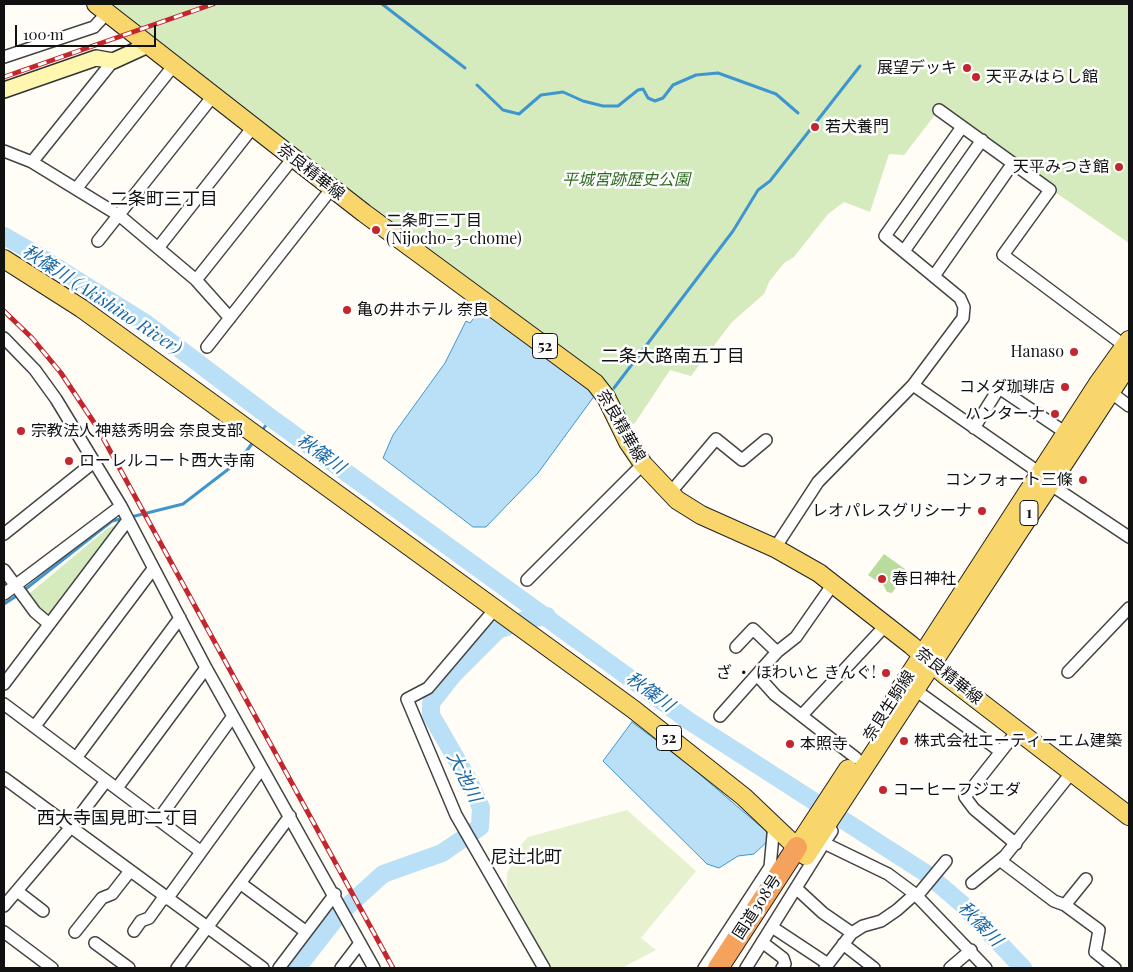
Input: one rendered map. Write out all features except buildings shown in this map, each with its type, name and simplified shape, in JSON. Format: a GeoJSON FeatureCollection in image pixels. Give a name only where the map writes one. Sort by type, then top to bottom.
{"type":"FeatureCollection","features":[{"type":"Feature","properties":{"kind":"highway","name":"国道308号"},"geometry":{"type":"LineString","coordinates":[[718,968],[811,842]]}},
{"type":"Feature","properties":{"kind":"highway","name":"国道308号"},"geometry":{"type":"LineString","coordinates":[[733,968],[811,842]]}},
{"type":"Feature","properties":{"kind":"main road","name":"奈良精華線"},"geometry":{"type":"LineString","coordinates":[[102,8],[332,188],[595,383],[606,397],[628,442],[643,464],[670,493],[701,515],[802,562],[834,584],[926,659],[1129,816]]}},
{"type":"Feature","properties":{"kind":"main road","name":"52"},"geometry":{"type":"LineString","coordinates":[[4,259],[74,304],[633,709],[744,797],[774,824],[811,842]]}},
{"type":"Feature","properties":{"kind":"main road","name":"奈良生駒線"},"geometry":{"type":"LineString","coordinates":[[1044,478],[1066,433],[1128,345]]}},
{"type":"Feature","properties":{"kind":"main road","name":"奈良生駒線"},"geometry":{"type":"LineString","coordinates":[[841,800],[856,758],[926,659],[1044,478],[1129,364]]}},
{"type":"Feature","properties":{"kind":"main road","name":"奈良生駒線"},"geometry":{"type":"LineString","coordinates":[[811,842],[914,689],[926,659]]}},
{"type":"Feature","properties":{"kind":"street"},"geometry":{"type":"LineString","coordinates":[[4,57],[94,27],[102,8]]}},
{"type":"Feature","properties":{"kind":"street"},"geometry":{"type":"LineString","coordinates":[[32,162],[113,61],[148,45]]}},
{"type":"Feature","properties":{"kind":"street"},"geometry":{"type":"LineString","coordinates":[[4,90],[96,58],[113,61]]}},
{"type":"Feature","properties":{"kind":"street"},"geometry":{"type":"LineString","coordinates":[[76,189],[174,65]]}},
{"type":"Feature","properties":{"kind":"street"},"geometry":{"type":"LineString","coordinates":[[98,241],[120,216],[213,96]]}},
{"type":"Feature","properties":{"kind":"street"},"geometry":{"type":"LineString","coordinates":[[939,110],[1050,190],[1003,255],[1128,345]]}},
{"type":"Feature","properties":{"kind":"street"},"geometry":{"type":"LineString","coordinates":[[158,248],[253,127]]}},
{"type":"Feature","properties":{"kind":"street"},"geometry":{"type":"LineString","coordinates":[[775,548],[818,482],[912,386],[964,314],[964,306],[960,298],[885,236],[962,127]]}},
{"type":"Feature","properties":{"kind":"street"},"geometry":{"type":"LineString","coordinates":[[904,251],[982,140]]}},
{"type":"Feature","properties":{"kind":"street"},"geometry":{"type":"LineString","coordinates":[[4,151],[32,162],[120,216],[196,280],[230,318]]}},
{"type":"Feature","properties":{"kind":"street"},"geometry":{"type":"LineString","coordinates":[[196,280],[293,158]]}},
{"type":"Feature","properties":{"kind":"street"},"geometry":{"type":"LineString","coordinates":[[934,276],[1013,163]]}},
{"type":"Feature","properties":{"kind":"street"},"geometry":{"type":"LineString","coordinates":[[207,347],[332,188]]}},
{"type":"Feature","properties":{"kind":"street"},"geometry":{"type":"LineString","coordinates":[[4,338],[35,370],[56,399],[121,506],[206,668],[340,903],[374,968]]}},
{"type":"Feature","properties":{"kind":"street"},"geometry":{"type":"LineString","coordinates":[[912,386],[1129,537]]}},
{"type":"Feature","properties":{"kind":"street"},"geometry":{"type":"LineString","coordinates":[[974,428],[999,388],[1066,433]]}},
{"type":"Feature","properties":{"kind":"street"},"geometry":{"type":"LineString","coordinates":[[1110,391],[1129,406]]}},
{"type":"Feature","properties":{"kind":"street"},"geometry":{"type":"LineString","coordinates":[[670,493],[716,439],[742,460],[766,440]]}},
{"type":"Feature","properties":{"kind":"street"},"geometry":{"type":"LineString","coordinates":[[4,534],[94,462]]}},
{"type":"Feature","properties":{"kind":"street"},"geometry":{"type":"LineString","coordinates":[[527,580],[643,464]]}},
{"type":"Feature","properties":{"kind":"street"},"geometry":{"type":"LineString","coordinates":[[4,594],[121,506]]}},
{"type":"Feature","properties":{"kind":"street"},"geometry":{"type":"LineString","coordinates":[[4,684],[48,623],[128,520]]}},
{"type":"Feature","properties":{"kind":"street"},"geometry":{"type":"LineString","coordinates":[[35,726],[153,569]]}},
{"type":"Feature","properties":{"kind":"street"},"geometry":{"type":"LineString","coordinates":[[4,570],[35,612],[48,623]]}},
{"type":"Feature","properties":{"kind":"street"},"geometry":{"type":"LineString","coordinates":[[720,716],[777,652],[796,637],[834,584]]}},
{"type":"Feature","properties":{"kind":"street"},"geometry":{"type":"LineString","coordinates":[[1068,672],[1129,608]]}},
{"type":"Feature","properties":{"kind":"street"},"geometry":{"type":"LineString","coordinates":[[498,612],[428,688],[407,700],[456,815],[544,968]]}},
{"type":"Feature","properties":{"kind":"street"},"geometry":{"type":"LineString","coordinates":[[76,758],[180,618]]}},
{"type":"Feature","properties":{"kind":"street"},"geometry":{"type":"LineString","coordinates":[[802,715],[885,626]]}},
{"type":"Feature","properties":{"kind":"street"},"geometry":{"type":"LineString","coordinates":[[736,647],[753,629],[777,652]]}},
{"type":"Feature","properties":{"kind":"street"},"geometry":{"type":"LineString","coordinates":[[117,788],[206,668]]}},
{"type":"Feature","properties":{"kind":"street"},"geometry":{"type":"LineString","coordinates":[[757,676],[775,695],[856,758]]}},
{"type":"Feature","properties":{"kind":"street"},"geometry":{"type":"LineString","coordinates":[[914,689],[1000,751]]}},
{"type":"Feature","properties":{"kind":"street"},"geometry":{"type":"LineString","coordinates":[[4,704],[200,851]]}},
{"type":"Feature","properties":{"kind":"street"},"geometry":{"type":"LineString","coordinates":[[158,820],[233,716]]}},
{"type":"Feature","properties":{"kind":"street"},"geometry":{"type":"LineString","coordinates":[[1016,844],[974,809],[965,797],[1018,730]]}},
{"type":"Feature","properties":{"kind":"street"},"geometry":{"type":"LineString","coordinates":[[134,931],[141,921],[149,918],[166,898],[262,768]]}},
{"type":"Feature","properties":{"kind":"street"},"geometry":{"type":"LineString","coordinates":[[972,883],[1001,861],[1072,772]]}},
{"type":"Feature","properties":{"kind":"street"},"geometry":{"type":"LineString","coordinates":[[4,778],[263,968]]}},
{"type":"Feature","properties":{"kind":"street"},"geometry":{"type":"LineString","coordinates":[[4,906],[71,827],[106,781]]}},
{"type":"Feature","properties":{"kind":"street"},"geometry":{"type":"LineString","coordinates":[[177,968],[290,816]]}},
{"type":"Feature","properties":{"kind":"street"},"geometry":{"type":"LineString","coordinates":[[704,968],[770,867],[774,824]]}},
{"type":"Feature","properties":{"kind":"street"},"geometry":{"type":"LineString","coordinates":[[746,968],[797,889],[811,842],[888,874],[917,895],[986,968]]}},
{"type":"Feature","properties":{"kind":"street"},"geometry":{"type":"LineString","coordinates":[[1001,861],[1054,901],[1065,905],[1099,930],[1095,952],[1115,968]]}},
{"type":"Feature","properties":{"kind":"street"},"geometry":{"type":"LineString","coordinates":[[772,927],[826,966],[852,933],[863,926],[881,921],[917,895],[945,862]]}},
{"type":"Feature","properties":{"kind":"street"},"geometry":{"type":"LineString","coordinates":[[75,932],[102,898],[112,894],[130,871]]}},
{"type":"Feature","properties":{"kind":"street"},"geometry":{"type":"LineString","coordinates":[[1065,905],[1086,879]]}},
{"type":"Feature","properties":{"kind":"street"},"geometry":{"type":"LineString","coordinates":[[240,883],[306,931]]}},
{"type":"Feature","properties":{"kind":"street"},"geometry":{"type":"LineString","coordinates":[[797,889],[823,913],[852,933]]}},
{"type":"Feature","properties":{"kind":"street"},"geometry":{"type":"LineString","coordinates":[[17,891],[43,911]]}},
{"type":"Feature","properties":{"kind":"street"},"geometry":{"type":"LineString","coordinates":[[279,968],[306,931],[340,903]]}},
{"type":"Feature","properties":{"kind":"street"},"geometry":{"type":"LineString","coordinates":[[4,932],[52,968]]}},
{"type":"Feature","properties":{"kind":"street"},"geometry":{"type":"LineString","coordinates":[[762,942],[783,958],[785,964],[782,968]]}},
{"type":"Feature","properties":{"kind":"street"},"geometry":{"type":"LineString","coordinates":[[95,943],[130,968]]}},
{"type":"Feature","properties":{"kind":"street"},"geometry":{"type":"LineString","coordinates":[[341,968],[360,943]]}},
{"type":"Feature","properties":{"kind":"street"},"geometry":{"type":"LineString","coordinates":[[843,944],[874,968]]}},
{"type":"Feature","properties":{"kind":"street"},"geometry":{"type":"LineString","coordinates":[[950,968],[971,950]]}},
{"type":"Feature","properties":{"kind":"green space","name":"平城宮跡歴史公園"},"geometry":{"type":"Polygon","coordinates":[[[103,4],[1129,4],[1129,243],[1049,188],[941,107],[904,155],[889,154],[870,212],[844,202],[828,214],[794,257],[784,263],[769,282],[764,294],[732,322],[691,376],[670,370],[635,423],[628,427],[605,390],[103,4]]]}},
{"type":"Feature","properties":{"kind":"green space"},"geometry":{"type":"Polygon","coordinates":[[[119,524],[49,614],[41,609],[30,593],[108,528],[119,524]]]}},
{"type":"Feature","properties":{"kind":"green space"},"geometry":{"type":"Polygon","coordinates":[[[884,554],[905,569],[906,573],[892,593],[887,592],[884,586],[868,575],[884,554]]]}},
{"type":"Feature","properties":{"kind":"green space"},"geometry":{"type":"Polygon","coordinates":[[[627,810],[696,871],[641,938],[656,950],[622,968],[551,968],[507,888],[507,874],[518,848],[528,837],[627,810]]]}},
{"type":"Feature","properties":{"kind":"water"},"geometry":{"type":"Polygon","coordinates":[[[482,308],[595,395],[538,473],[486,527],[473,527],[383,458],[393,435],[445,363],[466,321],[470,323],[482,308]]]}},
{"type":"Feature","properties":{"kind":"water"},"geometry":{"type":"Polygon","coordinates":[[[632,722],[690,766],[766,831],[769,840],[754,854],[738,856],[719,868],[707,864],[603,761],[632,722]]]}},
{"type":"Feature","properties":{"kind":"waterway"},"geometry":{"type":"LineString","coordinates":[[382,4],[465,68]]}},
{"type":"Feature","properties":{"kind":"waterway"},"geometry":{"type":"LineString","coordinates":[[614,388],[733,231],[758,190],[770,181],[860,66]]}},
{"type":"Feature","properties":{"kind":"waterway"},"geometry":{"type":"LineString","coordinates":[[477,85],[503,110],[519,114],[541,95],[563,92],[583,101],[603,106],[618,106],[638,90],[643,89],[648,98],[655,101],[663,98],[673,85],[696,75],[718,73],[776,94],[798,113]]}},
{"type":"Feature","properties":{"kind":"waterway","name":"秋篠川"},"geometry":{"type":"LineString","coordinates":[[4,236],[144,322],[271,418],[689,721],[927,874],[962,904],[1023,968]]}},
{"type":"Feature","properties":{"kind":"waterway"},"geometry":{"type":"LineString","coordinates":[[261,432],[271,418]]}},
{"type":"Feature","properties":{"kind":"waterway"},"geometry":{"type":"LineString","coordinates":[[131,517],[183,504],[239,461],[254,441]]}},
{"type":"Feature","properties":{"kind":"waterway"},"geometry":{"type":"LineString","coordinates":[[23,591],[112,521],[125,518]]}},
{"type":"Feature","properties":{"kind":"waterway"},"geometry":{"type":"LineString","coordinates":[[4,604],[18,595]]}},
{"type":"Feature","properties":{"kind":"waterway","name":"大池川"},"geometry":{"type":"LineString","coordinates":[[297,968],[340,913],[383,874],[442,853],[480,827],[481,808],[469,781],[431,715],[431,703],[453,675],[498,630],[525,620],[547,616]]}},
{"type":"Feature","properties":{"kind":"railway"},"geometry":{"type":"LineString","coordinates":[[4,77],[213,4]]}},
{"type":"Feature","properties":{"kind":"railway"},"geometry":{"type":"LineString","coordinates":[[4,311],[32,338],[61,373],[97,427],[393,968]]}},
{"type":"Feature","properties":{"kind":"place","name":"展望デッキ"},"geometry":{"type":"Point","coordinates":[967,68]}},
{"type":"Feature","properties":{"kind":"place","name":"天平みはらし館"},"geometry":{"type":"Point","coordinates":[976,77]}},
{"type":"Feature","properties":{"kind":"place","name":"若犬養門"},"geometry":{"type":"Point","coordinates":[815,127]}},
{"type":"Feature","properties":{"kind":"place","name":"天平みつき館"},"geometry":{"type":"Point","coordinates":[1119,167]}},
{"type":"Feature","properties":{"kind":"place","name":"二条町三丁目 (Nijocho-3-chome)"},"geometry":{"type":"Point","coordinates":[376,230]}},
{"type":"Feature","properties":{"kind":"place","name":"亀の井ホテル 奈良"},"geometry":{"type":"Point","coordinates":[347,310]}},
{"type":"Feature","properties":{"kind":"place","name":"Hanaso"},"geometry":{"type":"Point","coordinates":[1074,352]}},
{"type":"Feature","properties":{"kind":"place","name":"コメダ珈琲店"},"geometry":{"type":"Point","coordinates":[1065,387]}},
{"type":"Feature","properties":{"kind":"place","name":"ハンターナ"},"geometry":{"type":"Point","coordinates":[1055,414]}},
{"type":"Feature","properties":{"kind":"place","name":"宗教法人神慈秀明会 奈良支部"},"geometry":{"type":"Point","coordinates":[21,431]}},
{"type":"Feature","properties":{"kind":"place","name":"ローレルコート西大寺南"},"geometry":{"type":"Point","coordinates":[69,461]}},
{"type":"Feature","properties":{"kind":"place","name":"コンフォート三條"},"geometry":{"type":"Point","coordinates":[1083,480]}},
{"type":"Feature","properties":{"kind":"place","name":"レオパレスグリシーナ"},"geometry":{"type":"Point","coordinates":[982,511]}},
{"type":"Feature","properties":{"kind":"place","name":"春日神社"},"geometry":{"type":"Point","coordinates":[882,579]}},
{"type":"Feature","properties":{"kind":"place","name":"ざ ・ ほわいと きんぐ!"},"geometry":{"type":"Point","coordinates":[886,673]}},
{"type":"Feature","properties":{"kind":"place","name":"株式会社エーティーエム建築"},"geometry":{"type":"Point","coordinates":[904,741]}},
{"type":"Feature","properties":{"kind":"place","name":"本照寺"},"geometry":{"type":"Point","coordinates":[790,744]}},
{"type":"Feature","properties":{"kind":"place","name":"コーヒーフジエダ"},"geometry":{"type":"Point","coordinates":[883,790]}},
{"type":"Feature","properties":{"kind":"district","name":"二条町三丁目"},"geometry":{"type":"Point","coordinates":[164,199]}},
{"type":"Feature","properties":{"kind":"district","name":"二条大路南五丁目"},"geometry":{"type":"Point","coordinates":[673,356]}},
{"type":"Feature","properties":{"kind":"district","name":"西大寺国見町二丁目"},"geometry":{"type":"Point","coordinates":[118,818]}},
{"type":"Feature","properties":{"kind":"district","name":"尼辻北町"},"geometry":{"type":"Point","coordinates":[526,857]}},
{"type":"Feature","properties":{"kind":"water label","name":"秋篠川 (Akishino River)"},"geometry":{"type":"Point","coordinates":[102,300]}}]}
